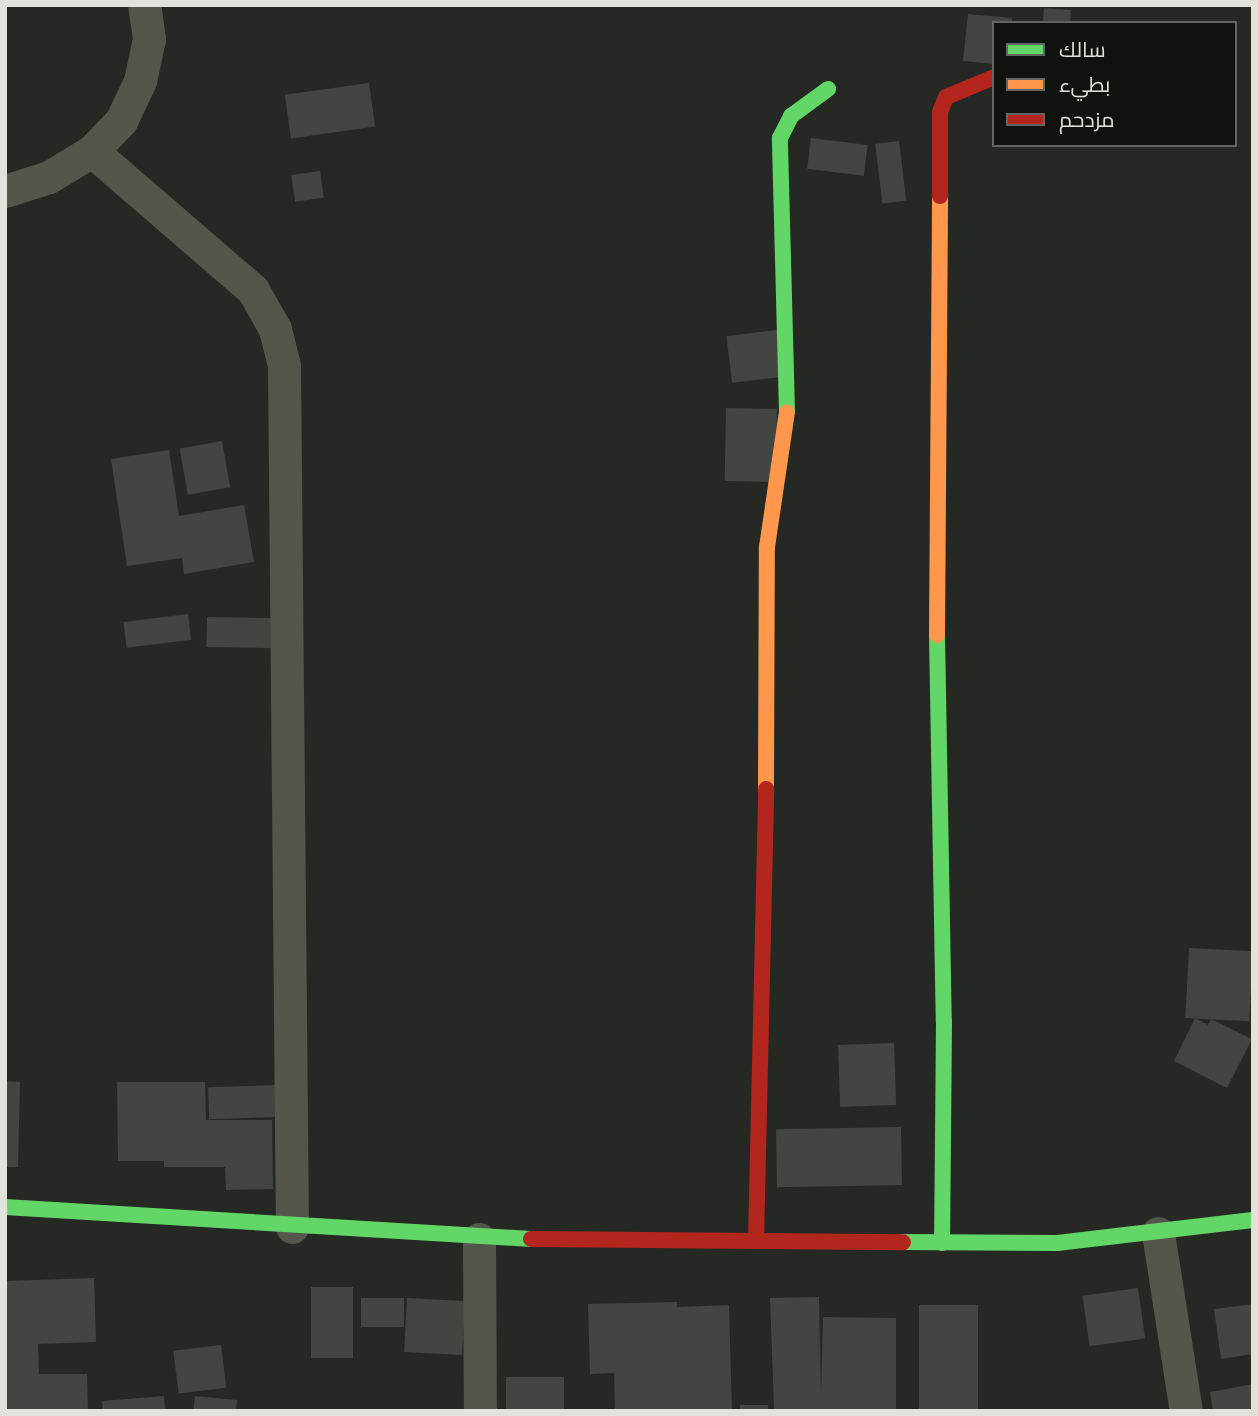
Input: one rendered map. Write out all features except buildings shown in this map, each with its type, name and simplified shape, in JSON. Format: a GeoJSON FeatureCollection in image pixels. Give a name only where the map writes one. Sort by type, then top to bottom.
{"type":"FeatureCollection","features":[{"type":"Feature","properties":{"kind":"street"},"geometry":{"type":"LineString","coordinates":[[5,191],[49,177],[92,151],[121,121],[140,81],[149,39],[144,5]]}},
{"type":"Feature","properties":{"kind":"street"},"geometry":{"type":"LineString","coordinates":[[942,1243],[944,1021],[937,630],[940,112],[947,97],[961,87],[992,77]]}},
{"type":"Feature","properties":{"kind":"street"},"geometry":{"type":"LineString","coordinates":[[756,1241],[765,974],[767,548],[788,403],[780,138],[791,116],[828,89]]}},
{"type":"Feature","properties":{"kind":"street"},"geometry":{"type":"LineString","coordinates":[[92,151],[253,290],[275,329],[284,366],[292,1227]]}},
{"type":"Feature","properties":{"kind":"street"},"geometry":{"type":"LineString","coordinates":[[5,1208],[479,1239],[1057,1243],[1253,1220]]}},
{"type":"Feature","properties":{"kind":"street"},"geometry":{"type":"LineString","coordinates":[[1158,1233],[1186,1411]]}},
{"type":"Feature","properties":{"kind":"street"},"geometry":{"type":"LineString","coordinates":[[479,1239],[480,1411]]}},
{"type":"Feature","properties":{"kind":"traffic: fast"},"geometry":{"type":"LineString","coordinates":[[787,412],[780,138],[791,116],[828,89]]}},
{"type":"Feature","properties":{"kind":"traffic: fast"},"geometry":{"type":"LineString","coordinates":[[937,635],[944,1021],[942,1243]]}},
{"type":"Feature","properties":{"kind":"traffic: fast"},"geometry":{"type":"LineString","coordinates":[[5,1207],[531,1239]]}},
{"type":"Feature","properties":{"kind":"traffic: fast"},"geometry":{"type":"LineString","coordinates":[[903,1242],[1057,1243],[1253,1220]]}},
{"type":"Feature","properties":{"kind":"traffic: slow"},"geometry":{"type":"LineString","coordinates":[[937,635],[940,196]]}},
{"type":"Feature","properties":{"kind":"traffic: slow"},"geometry":{"type":"LineString","coordinates":[[766,789],[767,547],[787,412]]}},
{"type":"Feature","properties":{"kind":"traffic: jam"},"geometry":{"type":"LineString","coordinates":[[940,196],[940,112],[946,97],[992,78]]}},
{"type":"Feature","properties":{"kind":"traffic: jam"},"geometry":{"type":"LineString","coordinates":[[756,1241],[766,789]]}},
{"type":"Feature","properties":{"kind":"traffic: jam"},"geometry":{"type":"LineString","coordinates":[[531,1239],[903,1242]]}}]}
